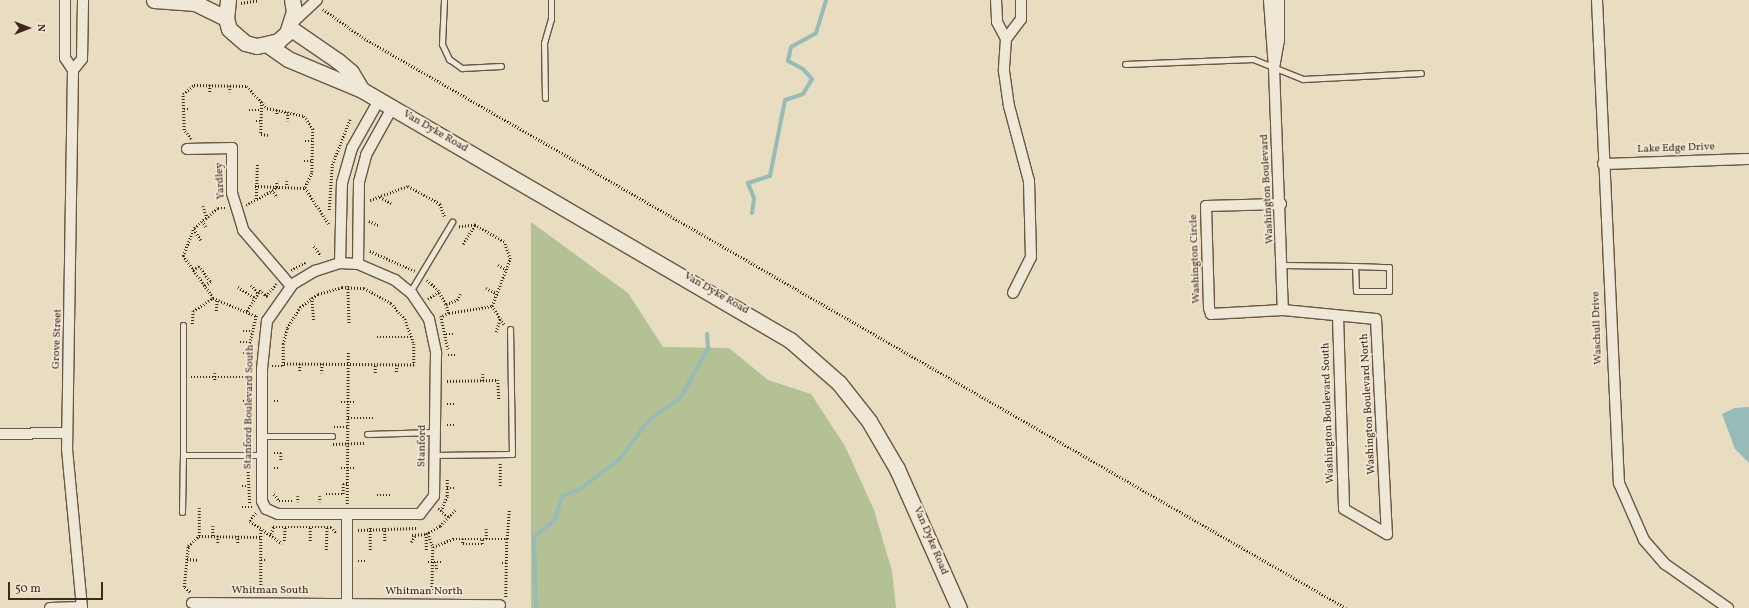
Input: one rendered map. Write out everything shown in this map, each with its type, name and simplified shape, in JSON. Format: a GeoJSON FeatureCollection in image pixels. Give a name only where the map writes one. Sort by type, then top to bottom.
{"type":"FeatureCollection","features":[{"type":"Feature","properties":{"kind":"street","name":"Grove Street"},"geometry":{"type":"LineString","coordinates":[[65,0],[65,58],[73,70],[67,433],[82,608]]}},
{"type":"Feature","properties":{"kind":"street","name":"Grove Street"},"geometry":{"type":"LineString","coordinates":[[73,70],[82,59],[83,0]]}},
{"type":"Feature","properties":{"kind":"street"},"geometry":{"type":"LineString","coordinates":[[154,0],[195,4],[226,18]]}},
{"type":"Feature","properties":{"kind":"street"},"geometry":{"type":"LineString","coordinates":[[228,0],[226,18],[236,37],[246,44],[268,45],[278,41],[291,25],[315,2]]}},
{"type":"Feature","properties":{"kind":"street"},"geometry":{"type":"LineString","coordinates":[[291,25],[292,0]]}},
{"type":"Feature","properties":{"kind":"street"},"geometry":{"type":"LineString","coordinates":[[996,0],[997,22],[1006,39],[1004,71],[1008,106],[1029,181],[1031,257],[1012,294]]}},
{"type":"Feature","properties":{"kind":"street"},"geometry":{"type":"LineString","coordinates":[[1006,39],[1021,19],[1021,0]]}},
{"type":"Feature","properties":{"kind":"street","name":"Washington Boulevard"},"geometry":{"type":"LineString","coordinates":[[1269,0],[1281,204],[1284,310]]}},
{"type":"Feature","properties":{"kind":"street","name":"Washington Boulevard"},"geometry":{"type":"LineString","coordinates":[[1274,68],[1279,40],[1279,0]]}},
{"type":"Feature","properties":{"kind":"street","name":"Waschull Drive"},"geometry":{"type":"LineString","coordinates":[[1597,0],[1603,164],[1619,482],[1644,540],[1665,564],[1728,608]]}},
{"type":"Feature","properties":{"kind":"street","name":"Van Dyke Road"},"geometry":{"type":"LineString","coordinates":[[291,25],[338,60],[351,72],[362,90]]}},
{"type":"Feature","properties":{"kind":"street","name":"Van Dyke Road"},"geometry":{"type":"LineString","coordinates":[[268,45],[288,59],[362,90],[790,340],[838,383],[869,421],[897,469],[959,608]]}},
{"type":"Feature","properties":{"kind":"street"},"geometry":{"type":"LineString","coordinates":[[340,263],[342,183],[352,148],[379,100]]}},
{"type":"Feature","properties":{"kind":"street"},"geometry":{"type":"LineString","coordinates":[[358,264],[359,182],[366,155],[392,108]]}},
{"type":"Feature","properties":{"kind":"street","name":"Yardley"},"geometry":{"type":"LineString","coordinates":[[190,146],[232,148],[232,192],[243,230],[291,286]]}},
{"type":"Feature","properties":{"kind":"street","name":"Lake Edge Drive"},"geometry":{"type":"LineString","coordinates":[[1603,164],[1749,159]]}},
{"type":"Feature","properties":{"kind":"street","name":"Washington Circle"},"geometry":{"type":"LineString","coordinates":[[1281,204],[1206,206],[1211,314],[1284,310]]}},
{"type":"Feature","properties":{"kind":"street","name":"Stanford"},"geometry":{"type":"LineString","coordinates":[[340,263],[358,264],[388,276],[410,292],[426,314],[433,333],[435,432],[434,496],[426,510],[412,514],[347,511]]}},
{"type":"Feature","properties":{"kind":"street","name":"Stanford Boulevard South"},"geometry":{"type":"LineString","coordinates":[[340,263],[315,271],[291,286],[277,303],[264,330],[261,496],[266,509],[278,514],[347,511]]}},
{"type":"Feature","properties":{"kind":"street","name":"Washington Boulevard North"},"geometry":{"type":"LineString","coordinates":[[1284,310],[1331,312],[1338,316],[1376,319],[1387,534]]}},
{"type":"Feature","properties":{"kind":"street","name":"Washington Boulevard South"},"geometry":{"type":"LineString","coordinates":[[1338,316],[1344,509],[1387,534]]}},
{"type":"Feature","properties":{"kind":"street"},"geometry":{"type":"LineString","coordinates":[[0,434],[67,433]]}},
{"type":"Feature","properties":{"kind":"street"},"geometry":{"type":"LineString","coordinates":[[347,511],[347,606]]}},
{"type":"Feature","properties":{"kind":"street","name":"Whitman North"},"geometry":{"type":"LineString","coordinates":[[347,606],[500,601]]}},
{"type":"Feature","properties":{"kind":"street","name":"Whitman South"},"geometry":{"type":"LineString","coordinates":[[192,603],[347,606]]}},
{"type":"Feature","properties":{"kind":"street"},"geometry":{"type":"LineString","coordinates":[[50,608],[82,608]]}},
{"type":"Feature","properties":{"kind":"lane"},"geometry":{"type":"LineString","coordinates":[[444,0],[442,44],[449,58],[462,68],[501,66]]}},
{"type":"Feature","properties":{"kind":"lane"},"geometry":{"type":"LineString","coordinates":[[545,98],[544,44],[551,19],[550,0]]}},
{"type":"Feature","properties":{"kind":"lane"},"geometry":{"type":"LineString","coordinates":[[1125,64],[1253,60],[1304,80],[1421,73]]}},
{"type":"Feature","properties":{"kind":"lane"},"geometry":{"type":"LineString","coordinates":[[410,292],[452,222]]}},
{"type":"Feature","properties":{"kind":"lane"},"geometry":{"type":"LineString","coordinates":[[1283,265],[1355,266],[1389,267],[1389,290],[1356,291],[1355,266]]}},
{"type":"Feature","properties":{"kind":"lane"},"geometry":{"type":"LineString","coordinates":[[182,512],[183,325]]}},
{"type":"Feature","properties":{"kind":"lane"},"geometry":{"type":"LineString","coordinates":[[434,455],[512,454],[507,330]]}},
{"type":"Feature","properties":{"kind":"lane"},"geometry":{"type":"LineString","coordinates":[[367,434],[435,432]]}},
{"type":"Feature","properties":{"kind":"lane"},"geometry":{"type":"LineString","coordinates":[[261,436],[332,436]]}},
{"type":"Feature","properties":{"kind":"lane"},"geometry":{"type":"LineString","coordinates":[[183,455],[261,455]]}},
{"type":"Feature","properties":{"kind":"path"},"geometry":{"type":"LineString","coordinates":[[315,2],[362,37],[1346,608]]}},
{"type":"Feature","properties":{"kind":"path"},"geometry":{"type":"LineString","coordinates":[[190,146],[184,130],[183,94],[194,85],[246,86],[262,102],[277,110],[304,116],[313,129],[312,173],[305,188]]}},
{"type":"Feature","properties":{"kind":"path"},"geometry":{"type":"LineString","coordinates":[[210,85],[210,92]]}},
{"type":"Feature","properties":{"kind":"path"},"geometry":{"type":"LineString","coordinates":[[230,86],[230,92]]}},
{"type":"Feature","properties":{"kind":"path"},"geometry":{"type":"LineString","coordinates":[[262,102],[261,134],[268,135]]}},
{"type":"Feature","properties":{"kind":"path"},"geometry":{"type":"LineString","coordinates":[[184,109],[190,109]]}},
{"type":"Feature","properties":{"kind":"path"},"geometry":{"type":"LineString","coordinates":[[250,110],[261,110]]}},
{"type":"Feature","properties":{"kind":"path"},"geometry":{"type":"LineString","coordinates":[[288,112],[288,121]]}},
{"type":"Feature","properties":{"kind":"path"},"geometry":{"type":"LineString","coordinates":[[184,120],[189,120]]}},
{"type":"Feature","properties":{"kind":"path"},"geometry":{"type":"LineString","coordinates":[[256,121],[261,121]]}},
{"type":"Feature","properties":{"kind":"path"},"geometry":{"type":"LineString","coordinates":[[305,141],[312,141]]}},
{"type":"Feature","properties":{"kind":"path"},"geometry":{"type":"LineString","coordinates":[[304,161],[312,161]]}},
{"type":"Feature","properties":{"kind":"path"},"geometry":{"type":"LineString","coordinates":[[256,199],[255,186],[257,163]]}},
{"type":"Feature","properties":{"kind":"path"},"geometry":{"type":"LineString","coordinates":[[277,181],[278,187]]}},
{"type":"Feature","properties":{"kind":"path"},"geometry":{"type":"LineString","coordinates":[[287,181],[287,187]]}},
{"type":"Feature","properties":{"kind":"path"},"geometry":{"type":"LineString","coordinates":[[255,186],[305,188]]}},
{"type":"Feature","properties":{"kind":"path"},"geometry":{"type":"LineString","coordinates":[[370,200],[408,186],[440,204],[446,219],[442,225]]}},
{"type":"Feature","properties":{"kind":"path"},"geometry":{"type":"LineString","coordinates":[[247,212],[246,204],[278,187]]}},
{"type":"Feature","properties":{"kind":"path"},"geometry":{"type":"LineString","coordinates":[[305,188],[329,224]]}},
{"type":"Feature","properties":{"kind":"path"},"geometry":{"type":"LineString","coordinates":[[272,190],[277,197]]}},
{"type":"Feature","properties":{"kind":"path"},"geometry":{"type":"LineString","coordinates":[[370,194],[370,207]]}},
{"type":"Feature","properties":{"kind":"path"},"geometry":{"type":"LineString","coordinates":[[379,196],[391,203]]}},
{"type":"Feature","properties":{"kind":"path"},"geometry":{"type":"LineString","coordinates":[[202,206],[207,216]]}},
{"type":"Feature","properties":{"kind":"path"},"geometry":{"type":"LineString","coordinates":[[229,208],[218,208],[194,228],[183,256],[215,299],[247,311],[260,318]]}},
{"type":"Feature","properties":{"kind":"path"},"geometry":{"type":"LineString","coordinates":[[369,214],[370,228]]}},
{"type":"Feature","properties":{"kind":"path"},"geometry":{"type":"LineString","coordinates":[[202,221],[206,227]]}},
{"type":"Feature","properties":{"kind":"path"},"geometry":{"type":"LineString","coordinates":[[369,221],[378,225]]}},
{"type":"Feature","properties":{"kind":"path"},"geometry":{"type":"LineString","coordinates":[[463,244],[475,225]]}},
{"type":"Feature","properties":{"kind":"path"},"geometry":{"type":"LineString","coordinates":[[455,232],[458,227],[475,225],[504,242],[510,259],[492,306]]}},
{"type":"Feature","properties":{"kind":"path"},"geometry":{"type":"LineString","coordinates":[[194,228],[201,240]]}},
{"type":"Feature","properties":{"kind":"path"},"geometry":{"type":"LineString","coordinates":[[370,243],[370,251]]}},
{"type":"Feature","properties":{"kind":"path"},"geometry":{"type":"LineString","coordinates":[[314,246],[321,256]]}},
{"type":"Feature","properties":{"kind":"path"},"geometry":{"type":"LineString","coordinates":[[384,255],[386,250]]}},
{"type":"Feature","properties":{"kind":"path"},"geometry":{"type":"LineString","coordinates":[[366,251],[384,255],[416,271]]}},
{"type":"Feature","properties":{"kind":"path"},"geometry":{"type":"LineString","coordinates":[[498,265],[506,269]]}},
{"type":"Feature","properties":{"kind":"path"},"geometry":{"type":"LineString","coordinates":[[193,270],[199,266],[211,282],[204,286]]}},
{"type":"Feature","properties":{"kind":"path"},"geometry":{"type":"LineString","coordinates":[[199,278],[205,274]]}},
{"type":"Feature","properties":{"kind":"path"},"geometry":{"type":"LineString","coordinates":[[427,280],[439,291],[449,313]]}},
{"type":"Feature","properties":{"kind":"path"},"geometry":{"type":"LineString","coordinates":[[247,311],[260,290],[268,297],[277,282]]}},
{"type":"Feature","properties":{"kind":"path"},"geometry":{"type":"LineString","coordinates":[[251,285],[258,293]]}},
{"type":"Feature","properties":{"kind":"path"},"geometry":{"type":"LineString","coordinates":[[348,286],[348,323]]}},
{"type":"Feature","properties":{"kind":"path"},"geometry":{"type":"LineString","coordinates":[[269,366],[283,364],[414,365],[412,337],[405,319],[392,303],[364,288],[348,286],[312,298],[287,328],[283,364]]}},
{"type":"Feature","properties":{"kind":"path"},"geometry":{"type":"LineString","coordinates":[[238,287],[254,298]]}},
{"type":"Feature","properties":{"kind":"path"},"geometry":{"type":"LineString","coordinates":[[486,288],[496,293]]}},
{"type":"Feature","properties":{"kind":"path"},"geometry":{"type":"LineString","coordinates":[[428,299],[439,291]]}},
{"type":"Feature","properties":{"kind":"path"},"geometry":{"type":"LineString","coordinates":[[446,304],[457,300],[460,294]]}},
{"type":"Feature","properties":{"kind":"path"},"geometry":{"type":"LineString","coordinates":[[312,298],[314,320]]}},
{"type":"Feature","properties":{"kind":"path"},"geometry":{"type":"LineString","coordinates":[[215,299],[216,312]]}},
{"type":"Feature","properties":{"kind":"path"},"geometry":{"type":"LineString","coordinates":[[192,328],[193,312],[215,299]]}},
{"type":"Feature","properties":{"kind":"path"},"geometry":{"type":"LineString","coordinates":[[437,318],[449,313],[492,306]]}},
{"type":"Feature","properties":{"kind":"path"},"geometry":{"type":"LineString","coordinates":[[492,306],[507,330]]}},
{"type":"Feature","properties":{"kind":"path"},"geometry":{"type":"LineString","coordinates":[[248,445],[249,342],[256,316]]}},
{"type":"Feature","properties":{"kind":"path"},"geometry":{"type":"LineString","coordinates":[[496,332],[500,317]]}},
{"type":"Feature","properties":{"kind":"path"},"geometry":{"type":"LineString","coordinates":[[243,331],[251,331]]}},
{"type":"Feature","properties":{"kind":"path"},"geometry":{"type":"LineString","coordinates":[[446,334],[454,334]]}},
{"type":"Feature","properties":{"kind":"path"},"geometry":{"type":"LineString","coordinates":[[377,337],[412,337]]}},
{"type":"Feature","properties":{"kind":"path"},"geometry":{"type":"LineString","coordinates":[[240,342],[249,342]]}},
{"type":"Feature","properties":{"kind":"path"},"geometry":{"type":"LineString","coordinates":[[347,511],[348,352]]}},
{"type":"Feature","properties":{"kind":"path"},"geometry":{"type":"LineString","coordinates":[[243,353],[249,353]]}},
{"type":"Feature","properties":{"kind":"path"},"geometry":{"type":"LineString","coordinates":[[448,355],[455,355]]}},
{"type":"Feature","properties":{"kind":"path"},"geometry":{"type":"LineString","coordinates":[[300,364],[300,372]]}},
{"type":"Feature","properties":{"kind":"path"},"geometry":{"type":"LineString","coordinates":[[322,364],[322,373]]}},
{"type":"Feature","properties":{"kind":"path"},"geometry":{"type":"LineString","coordinates":[[375,365],[375,373]]}},
{"type":"Feature","properties":{"kind":"path"},"geometry":{"type":"LineString","coordinates":[[396,372],[397,365]]}},
{"type":"Feature","properties":{"kind":"path"},"geometry":{"type":"LineString","coordinates":[[215,373],[215,381]]}},
{"type":"Feature","properties":{"kind":"path"},"geometry":{"type":"LineString","coordinates":[[483,374],[483,381]]}},
{"type":"Feature","properties":{"kind":"path"},"geometry":{"type":"LineString","coordinates":[[191,377],[248,377]]}},
{"type":"Feature","properties":{"kind":"path"},"geometry":{"type":"LineString","coordinates":[[447,381],[498,380],[499,400]]}},
{"type":"Feature","properties":{"kind":"path"},"geometry":{"type":"LineString","coordinates":[[243,401],[248,401]]}},
{"type":"Feature","properties":{"kind":"path"},"geometry":{"type":"LineString","coordinates":[[274,401],[279,401]]}},
{"type":"Feature","properties":{"kind":"path"},"geometry":{"type":"LineString","coordinates":[[341,402],[355,402]]}},
{"type":"Feature","properties":{"kind":"path"},"geometry":{"type":"LineString","coordinates":[[447,404],[456,404]]}},
{"type":"Feature","properties":{"kind":"path"},"geometry":{"type":"LineString","coordinates":[[348,418],[373,418]]}},
{"type":"Feature","properties":{"kind":"path"},"geometry":{"type":"LineString","coordinates":[[242,423],[248,423]]}},
{"type":"Feature","properties":{"kind":"path"},"geometry":{"type":"LineString","coordinates":[[447,425],[456,425]]}},
{"type":"Feature","properties":{"kind":"path"},"geometry":{"type":"LineString","coordinates":[[329,444],[348,445],[373,443]]}},
{"type":"Feature","properties":{"kind":"path"},"geometry":{"type":"LineString","coordinates":[[274,448],[274,474]]}},
{"type":"Feature","properties":{"kind":"path"},"geometry":{"type":"LineString","coordinates":[[274,453],[281,453],[281,461]]}},
{"type":"Feature","properties":{"kind":"path"},"geometry":{"type":"LineString","coordinates":[[500,462],[500,486]]}},
{"type":"Feature","properties":{"kind":"path"},"geometry":{"type":"LineString","coordinates":[[248,466],[248,486],[252,508],[256,513]]}},
{"type":"Feature","properties":{"kind":"path"},"geometry":{"type":"LineString","coordinates":[[274,468],[279,468]]}},
{"type":"Feature","properties":{"kind":"path"},"geometry":{"type":"LineString","coordinates":[[341,468],[354,468]]}},
{"type":"Feature","properties":{"kind":"path"},"geometry":{"type":"LineString","coordinates":[[326,494],[343,494],[343,484],[348,484]]}},
{"type":"Feature","properties":{"kind":"path"},"geometry":{"type":"LineString","coordinates":[[242,486],[248,486]]}},
{"type":"Feature","properties":{"kind":"path"},"geometry":{"type":"LineString","coordinates":[[273,487],[279,501],[306,502]]}},
{"type":"Feature","properties":{"kind":"path"},"geometry":{"type":"LineString","coordinates":[[447,488],[456,488]]}},
{"type":"Feature","properties":{"kind":"path"},"geometry":{"type":"LineString","coordinates":[[377,495],[392,495]]}},
{"type":"Feature","properties":{"kind":"path"},"geometry":{"type":"LineString","coordinates":[[384,495],[384,502]]}},
{"type":"Feature","properties":{"kind":"path"},"geometry":{"type":"LineString","coordinates":[[298,496],[298,502]]}},
{"type":"Feature","properties":{"kind":"path"},"geometry":{"type":"LineString","coordinates":[[320,496],[320,502]]}},
{"type":"Feature","properties":{"kind":"path"},"geometry":{"type":"LineString","coordinates":[[312,502],[326,502]]}},
{"type":"Feature","properties":{"kind":"path"},"geometry":{"type":"LineString","coordinates":[[340,502],[355,502]]}},
{"type":"Feature","properties":{"kind":"path"},"geometry":{"type":"LineString","coordinates":[[242,507],[252,508]]}},
{"type":"Feature","properties":{"kind":"path"},"geometry":{"type":"LineString","coordinates":[[197,593],[184,587],[188,546],[198,536],[199,508]]}},
{"type":"Feature","properties":{"kind":"path"},"geometry":{"type":"LineString","coordinates":[[437,508],[448,517]]}},
{"type":"Feature","properties":{"kind":"path"},"geometry":{"type":"LineString","coordinates":[[258,509],[250,521],[261,530],[271,534],[283,542],[285,527]]}},
{"type":"Feature","properties":{"kind":"path"},"geometry":{"type":"LineString","coordinates":[[415,535],[427,534],[456,510]]}},
{"type":"Feature","properties":{"kind":"path"},"geometry":{"type":"LineString","coordinates":[[500,601],[506,597],[507,539],[510,510]]}},
{"type":"Feature","properties":{"kind":"path"},"geometry":{"type":"LineString","coordinates":[[271,534],[275,521]]}},
{"type":"Feature","properties":{"kind":"path"},"geometry":{"type":"LineString","coordinates":[[411,542],[415,535],[416,523]]}},
{"type":"Feature","properties":{"kind":"path"},"geometry":{"type":"LineString","coordinates":[[214,526],[214,536]]}},
{"type":"Feature","properties":{"kind":"path"},"geometry":{"type":"LineString","coordinates":[[273,527],[310,527],[333,529],[337,538]]}},
{"type":"Feature","properties":{"kind":"path"},"geometry":{"type":"LineString","coordinates":[[310,527],[310,541]]}},
{"type":"Feature","properties":{"kind":"path"},"geometry":{"type":"LineString","coordinates":[[326,550],[327,528]]}},
{"type":"Feature","properties":{"kind":"path"},"geometry":{"type":"LineString","coordinates":[[370,528],[370,550]]}},
{"type":"Feature","properties":{"kind":"path"},"geometry":{"type":"LineString","coordinates":[[385,528],[385,542]]}},
{"type":"Feature","properties":{"kind":"path"},"geometry":{"type":"LineString","coordinates":[[355,537],[358,529],[416,528]]}},
{"type":"Feature","properties":{"kind":"path"},"geometry":{"type":"LineString","coordinates":[[486,529],[486,539]]}},
{"type":"Feature","properties":{"kind":"path"},"geometry":{"type":"LineString","coordinates":[[261,530],[259,561],[261,594],[264,594]]}},
{"type":"Feature","properties":{"kind":"path"},"geometry":{"type":"LineString","coordinates":[[427,534],[433,547],[435,573],[432,596]]}},
{"type":"Feature","properties":{"kind":"path"},"geometry":{"type":"LineString","coordinates":[[426,550],[427,534]]}},
{"type":"Feature","properties":{"kind":"path"},"geometry":{"type":"LineString","coordinates":[[198,536],[261,537]]}},
{"type":"Feature","properties":{"kind":"path"},"geometry":{"type":"LineString","coordinates":[[218,536],[218,544]]}},
{"type":"Feature","properties":{"kind":"path"},"geometry":{"type":"LineString","coordinates":[[238,536],[238,544]]}},
{"type":"Feature","properties":{"kind":"path"},"geometry":{"type":"LineString","coordinates":[[433,547],[463,539],[507,539]]}},
{"type":"Feature","properties":{"kind":"path"},"geometry":{"type":"LineString","coordinates":[[463,539],[463,544],[482,544],[482,539]]}},
{"type":"Feature","properties":{"kind":"path"},"geometry":{"type":"LineString","coordinates":[[473,539],[473,544]]}},
{"type":"Feature","properties":{"kind":"path"},"geometry":{"type":"LineString","coordinates":[[355,553],[355,567]]}},
{"type":"Feature","properties":{"kind":"path"},"geometry":{"type":"LineString","coordinates":[[187,559],[198,560]]}},
{"type":"Feature","properties":{"kind":"path"},"geometry":{"type":"LineString","coordinates":[[259,561],[267,560]]}},
{"type":"Feature","properties":{"kind":"path"},"geometry":{"type":"LineString","coordinates":[[355,561],[367,561]]}},
{"type":"Feature","properties":{"kind":"path"},"geometry":{"type":"LineString","coordinates":[[428,562],[442,562]]}},
{"type":"Feature","properties":{"kind":"path"},"geometry":{"type":"LineString","coordinates":[[434,562],[435,573]]}},
{"type":"Feature","properties":{"kind":"path"},"geometry":{"type":"LineString","coordinates":[[502,563],[507,563]]}},
{"type":"Feature","properties":{"kind":"path"},"geometry":{"type":"LineString","coordinates":[[186,571],[191,571]]}},
{"type":"Feature","properties":{"kind":"green space"},"geometry":{"type":"Polygon","coordinates":[[[531,222],[628,293],[663,347],[729,348],[768,380],[811,394],[845,446],[874,510],[892,571],[896,608],[531,608],[531,222]]]}},
{"type":"Feature","properties":{"kind":"water"},"geometry":{"type":"Polygon","coordinates":[[[1749,407],[1749,463],[1735,449],[1722,414],[1735,408],[1749,407]]]}},
{"type":"Feature","properties":{"kind":"waterway"},"geometry":{"type":"LineString","coordinates":[[752,213],[754,198],[748,183],[770,176],[785,100],[803,94],[812,79],[803,69],[788,61],[791,47],[816,33],[826,0]]}},
{"type":"Feature","properties":{"kind":"waterway"},"geometry":{"type":"LineString","coordinates":[[536,608],[534,537],[555,520],[562,496],[580,489],[620,459],[648,421],[681,397],[708,348],[707,334]]}}]}
